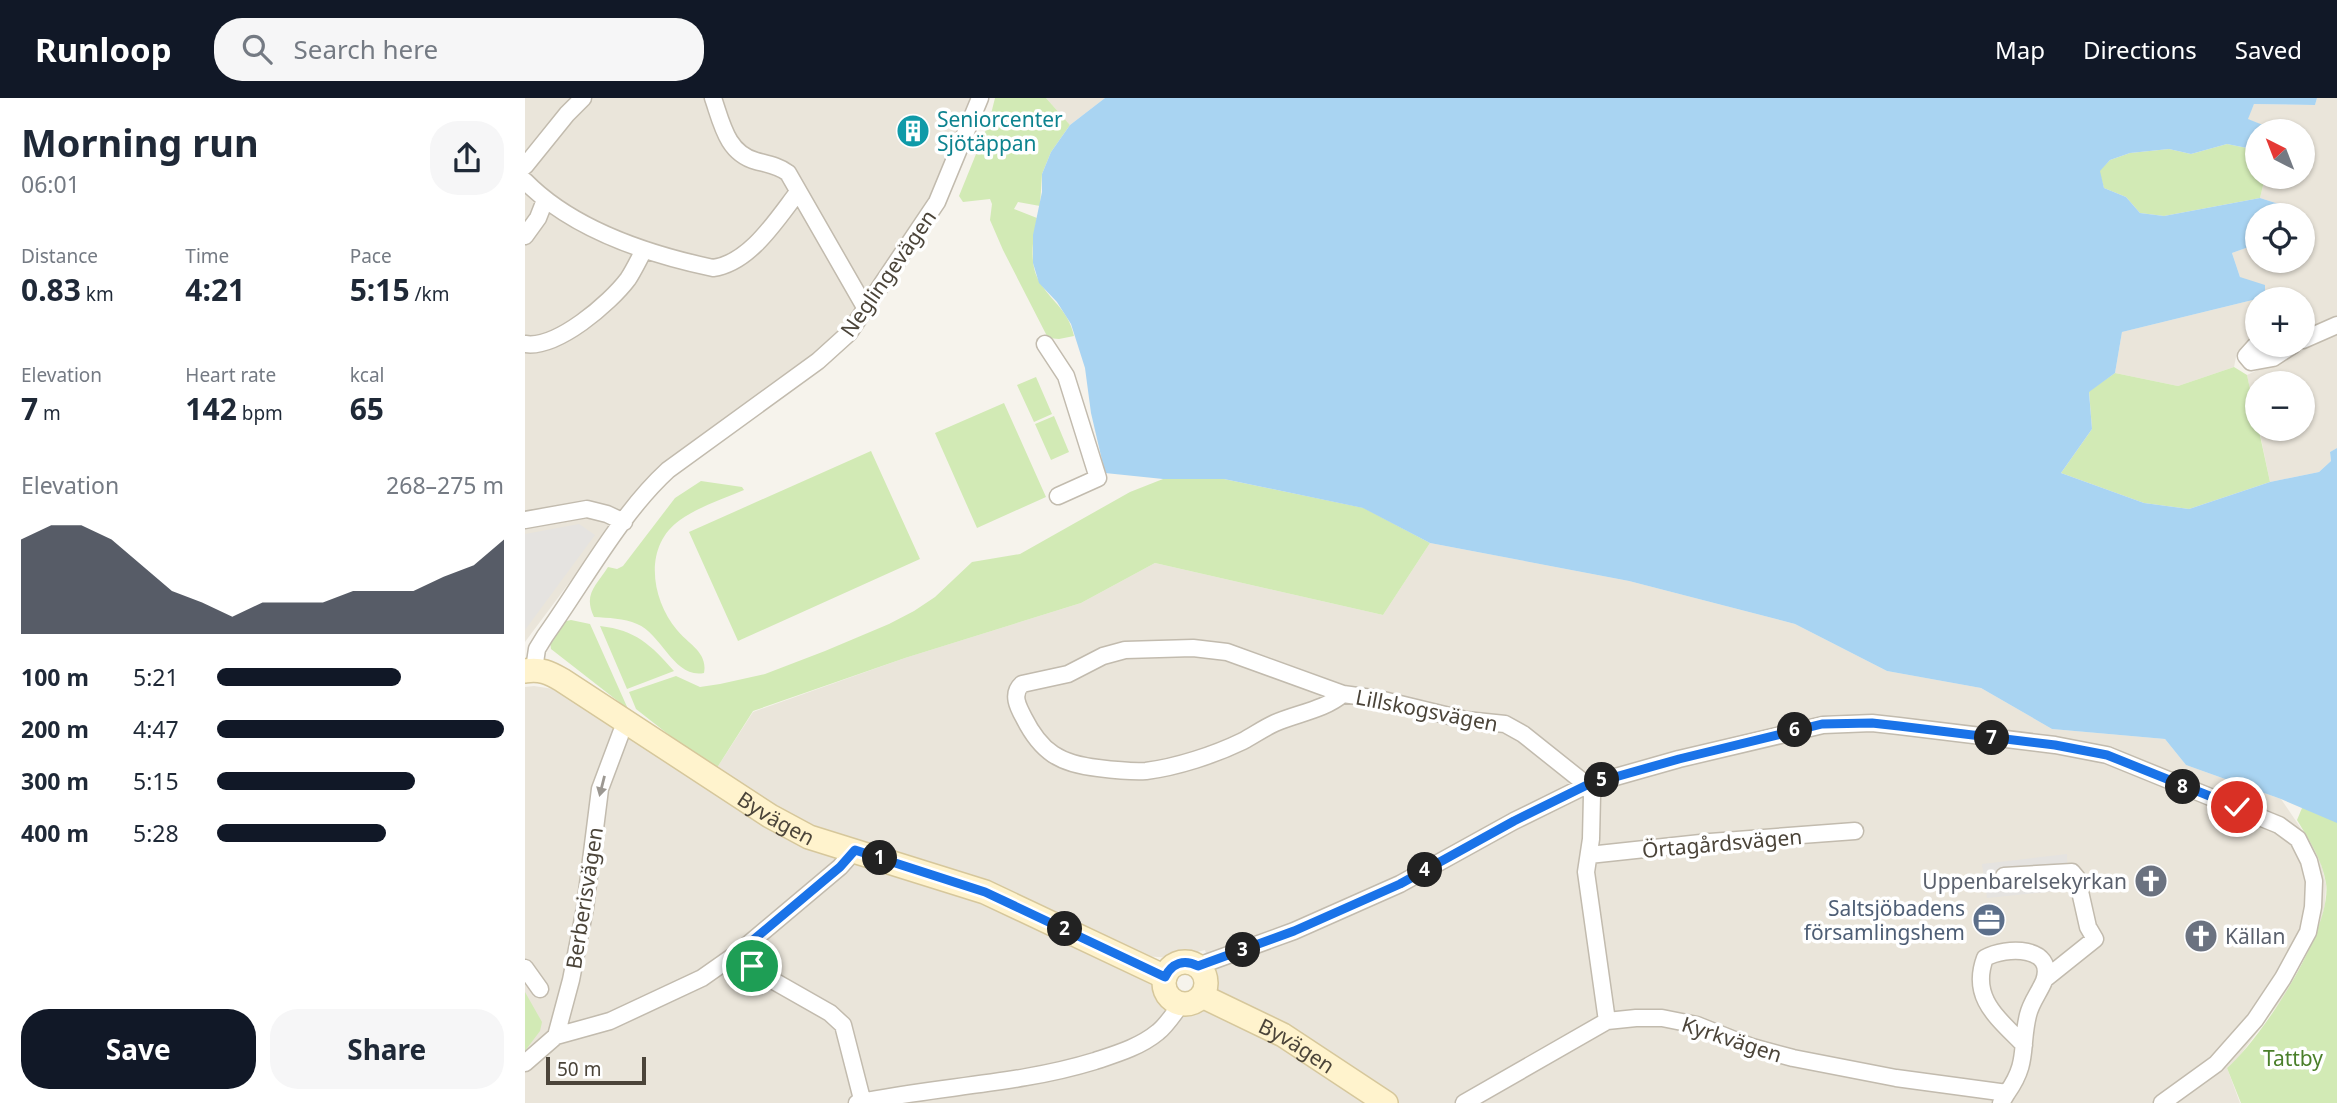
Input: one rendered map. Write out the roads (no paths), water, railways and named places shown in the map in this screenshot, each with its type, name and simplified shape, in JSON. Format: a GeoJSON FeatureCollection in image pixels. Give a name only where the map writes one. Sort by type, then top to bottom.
{"type":"FeatureCollection","features":[{"type":"Feature","properties":{"kind":"street"},"geometry":{"type":"LineString","coordinates":[[525,166],[583,98]]}},
{"type":"Feature","properties":{"kind":"street"},"geometry":{"type":"LineString","coordinates":[[713,98],[735,149],[752,160],[783,170],[866,309]]}},
{"type":"Feature","properties":{"kind":"street","name":"Neglingevägen"},"geometry":{"type":"LineString","coordinates":[[530,670],[545,636],[649,489],[668,470],[835,347],[849,333],[937,202],[980,98]]}},
{"type":"Feature","properties":{"kind":"street"},"geometry":{"type":"LineString","coordinates":[[525,181],[545,200],[593,227],[644,250],[713,268],[725,266],[758,241],[798,192]]}},
{"type":"Feature","properties":{"kind":"street"},"geometry":{"type":"LineString","coordinates":[[525,236],[538,218],[545,200]]}},
{"type":"Feature","properties":{"kind":"street"},"geometry":{"type":"LineString","coordinates":[[525,344],[548,342],[585,320],[628,278],[644,250]]}},
{"type":"Feature","properties":{"kind":"street"},"geometry":{"type":"LineString","coordinates":[[2315,335],[2337,325]]}},
{"type":"Feature","properties":{"kind":"street"},"geometry":{"type":"LineString","coordinates":[[1045,344],[1066,376],[1098,478],[1058,496]]}},
{"type":"Feature","properties":{"kind":"street"},"geometry":{"type":"LineString","coordinates":[[525,520],[587,509],[624,522]]}},
{"type":"Feature","properties":{"kind":"street","name":"Lillskogsvägen"},"geometry":{"type":"LineString","coordinates":[[1343,694],[1333,703],[1275,723],[1241,742],[1148,771],[1086,767],[1056,758],[1029,729],[1016,698],[1018,688],[1022,684],[1068,674],[1103,656],[1125,650],[1193,648],[1227,652],[1343,694],[1378,699],[1466,720],[1505,724],[1524,734],[1587,785]]}},
{"type":"Feature","properties":{"kind":"street","name":"Byvägen"},"geometry":{"type":"LineString","coordinates":[[530,670],[547,671],[770,816],[809,837],[985,892],[1165,977]]}},
{"type":"Feature","properties":{"kind":"street"},"geometry":{"type":"LineString","coordinates":[[1198,966],[1294,931],[1400,884],[1514,821],[1587,785],[1679,759],[1811,727],[1836,724],[1872,723],[2055,745],[2107,755],[2279,825],[2298,839],[2309,861],[2314,881],[2313,906],[2308,932],[2290,967],[2255,1020],[2216,1065],[2162,1103]]}},
{"type":"Feature","properties":{"kind":"street","name":"Berberisvägen"},"geometry":{"type":"LineString","coordinates":[[556,1036],[571,980],[585,908],[600,789],[621,733],[628,724]]}},
{"type":"Feature","properties":{"kind":"street"},"geometry":{"type":"LineString","coordinates":[[1587,785],[1592,795],[1586,873],[1607,1021]]}},
{"type":"Feature","properties":{"kind":"street","name":"Örtagårdsvägen"},"geometry":{"type":"LineString","coordinates":[[1589,855],[1710,842],[1856,831]]}},
{"type":"Feature","properties":{"kind":"street"},"geometry":{"type":"LineString","coordinates":[[525,1063],[556,1036],[610,1021],[702,978],[739,952],[840,867],[855,850]]}},
{"type":"Feature","properties":{"kind":"street"},"geometry":{"type":"LineString","coordinates":[[2004,876],[2072,872],[2077,878],[2088,928],[2095,939],[2045,979],[2028,1012],[2024,1058],[2016,1080],[2004,1098]]}},
{"type":"Feature","properties":{"kind":"street"},"geometry":{"type":"LineString","coordinates":[[2024,1045],[1988,1005],[1981,989],[1979,973],[1985,958],[2008,949],[2029,951],[2038,957],[2044,967],[2045,979]]}},
{"type":"Feature","properties":{"kind":"street"},"geometry":{"type":"LineString","coordinates":[[739,952],[752,966],[830,1013],[843,1025],[861,1103],[992,1084],[1071,1068],[1121,1052],[1160,1031],[1191,1000],[1206,985],[1205,977],[1198,966],[1180,962],[1173,965],[1165,977],[1167,993],[1175,1001],[1191,1000]]}},
{"type":"Feature","properties":{"kind":"street"},"geometry":{"type":"LineString","coordinates":[[525,968],[540,989]]}},
{"type":"Feature","properties":{"kind":"street","name":"Byvägen"},"geometry":{"type":"LineString","coordinates":[[1191,1000],[1283,1035],[1387,1103]]}},
{"type":"Feature","properties":{"kind":"street","name":"Kyrkvägen"},"geometry":{"type":"LineString","coordinates":[[1464,1103],[1607,1021],[1636,1018],[1663,1018],[1697,1025],[1752,1047],[1793,1058],[2004,1098]]}},
{"type":"Feature","properties":{"kind":"water"},"geometry":{"type":"Polygon","coordinates":[[[1105,98],[2317,98],[2315,105],[2254,104],[2248,119],[2245,119],[2245,148],[2227,144],[2191,154],[2169,149],[2130,153],[2110,160],[2100,171],[2104,188],[2126,197],[2140,213],[2164,216],[2260,198],[2276,203],[2245,203],[2245,248],[2232,253],[2240,277],[2265,287],[2245,287],[2245,302],[2122,332],[2115,373],[2089,392],[2092,429],[2061,473],[2144,503],[2189,509],[2270,482],[2319,472],[2331,461],[2330,452],[2337,448],[2337,823],[2281,799],[2186,765],[2165,739],[2052,729],[1981,688],[1887,671],[1795,624],[1629,581],[1430,543],[1363,508],[1224,479],[1163,479],[1105,473],[1091,413],[1085,368],[1071,324],[1057,302],[1039,283],[1033,263],[1033,235],[1042,192],[1042,174],[1051,152],[1070,125],[1105,98]]]}},
{"type":"Feature","properties":{"kind":"place","name":"Seniorcenter Sjötäppan"},"geometry":{"type":"Point","coordinates":[913,131]}},
{"type":"Feature","properties":{"kind":"place","name":"Uppenbarelsekyrkan"},"geometry":{"type":"Point","coordinates":[2151,881]}},
{"type":"Feature","properties":{"kind":"place","name":"Saltsjöbadens församlingshem"},"geometry":{"type":"Point","coordinates":[1989,920]}},
{"type":"Feature","properties":{"kind":"place","name":"Källan"},"geometry":{"type":"Point","coordinates":[2201,936]}},
{"type":"Feature","properties":{"kind":"park label","name":"Tattby"},"geometry":{"type":"Point","coordinates":[2293,1058]}}]}
